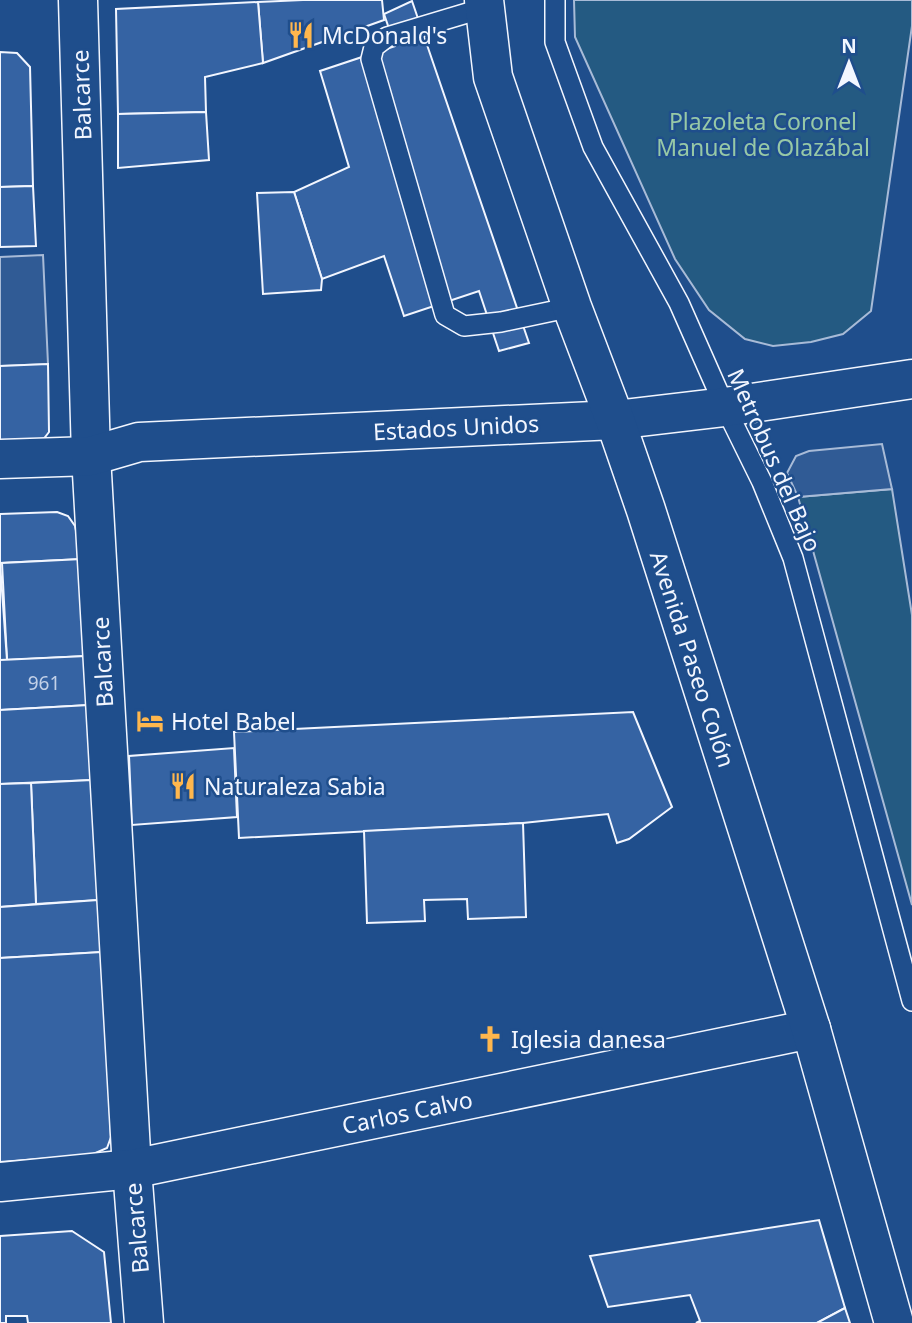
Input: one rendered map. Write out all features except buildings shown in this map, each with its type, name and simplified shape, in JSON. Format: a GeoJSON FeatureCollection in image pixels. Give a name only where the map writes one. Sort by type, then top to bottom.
{"type":"FeatureCollection","features":[{"type":"Feature","properties":{"kind":"street","name":"Balcarce"},"geometry":{"type":"LineString","coordinates":[[78,0],[91,456],[132,1169],[144,1323]]}},
{"type":"Feature","properties":{"kind":"street","name":"Avenida Paseo Colón"},"geometry":{"type":"LineString","coordinates":[[484,4],[493,77],[572,307],[615,419],[811,1029],[894,1323]]}},
{"type":"Feature","properties":{"kind":"street","name":"Estados Unidos"},"geometry":{"type":"LineString","coordinates":[[0,459],[91,456],[139,442],[615,419],[725,407],[912,379]]}},
{"type":"Feature","properties":{"kind":"street","name":"Carlos Calvo"},"geometry":{"type":"LineString","coordinates":[[0,1182],[132,1169],[811,1029]]}},
{"type":"Feature","properties":{"kind":"lane","name":"Metrobus del Bajo"},"geometry":{"type":"LineString","coordinates":[[555,0],[555,42],[593,147],[678,303],[762,482],[793,558],[912,1001]]}},
{"type":"Feature","properties":{"kind":"lane"},"geometry":{"type":"LineString","coordinates":[[484,4],[387,37],[374,47],[371,59],[445,315],[464,326],[501,322],[572,307]]}},
{"type":"Feature","properties":{"kind":"green space","name":"Plazoleta Coronel Manuel de Olazábal"},"geometry":{"type":"Polygon","coordinates":[[[574,0],[912,0],[912,26],[871,311],[843,334],[811,342],[773,346],[745,339],[709,310],[675,259],[575,37],[574,0]]]}},
{"type":"Feature","properties":{"kind":"green space"},"geometry":{"type":"Polygon","coordinates":[[[892,489],[912,615],[912,905],[798,497],[892,489]]]}},
{"type":"Feature","properties":{"kind":"shaded area"},"geometry":{"type":"Polygon","coordinates":[[[43,255],[48,364],[0,366],[0,257],[43,255]]]}},
{"type":"Feature","properties":{"kind":"shaded area"},"geometry":{"type":"Polygon","coordinates":[[[882,444],[892,489],[798,497],[787,473],[796,456],[809,451],[882,444]]]}},
{"type":"Feature","properties":{"kind":"place","name":"McDonald's"},"geometry":{"type":"Point","coordinates":[301,35]}},
{"type":"Feature","properties":{"kind":"place","name":"Hotel Babel"},"geometry":{"type":"Point","coordinates":[150,721]}},
{"type":"Feature","properties":{"kind":"place","name":"Naturaleza Sabia"},"geometry":{"type":"Point","coordinates":[183,786]}},
{"type":"Feature","properties":{"kind":"place","name":"Iglesia danesa"},"geometry":{"type":"Point","coordinates":[490,1039]}}]}
